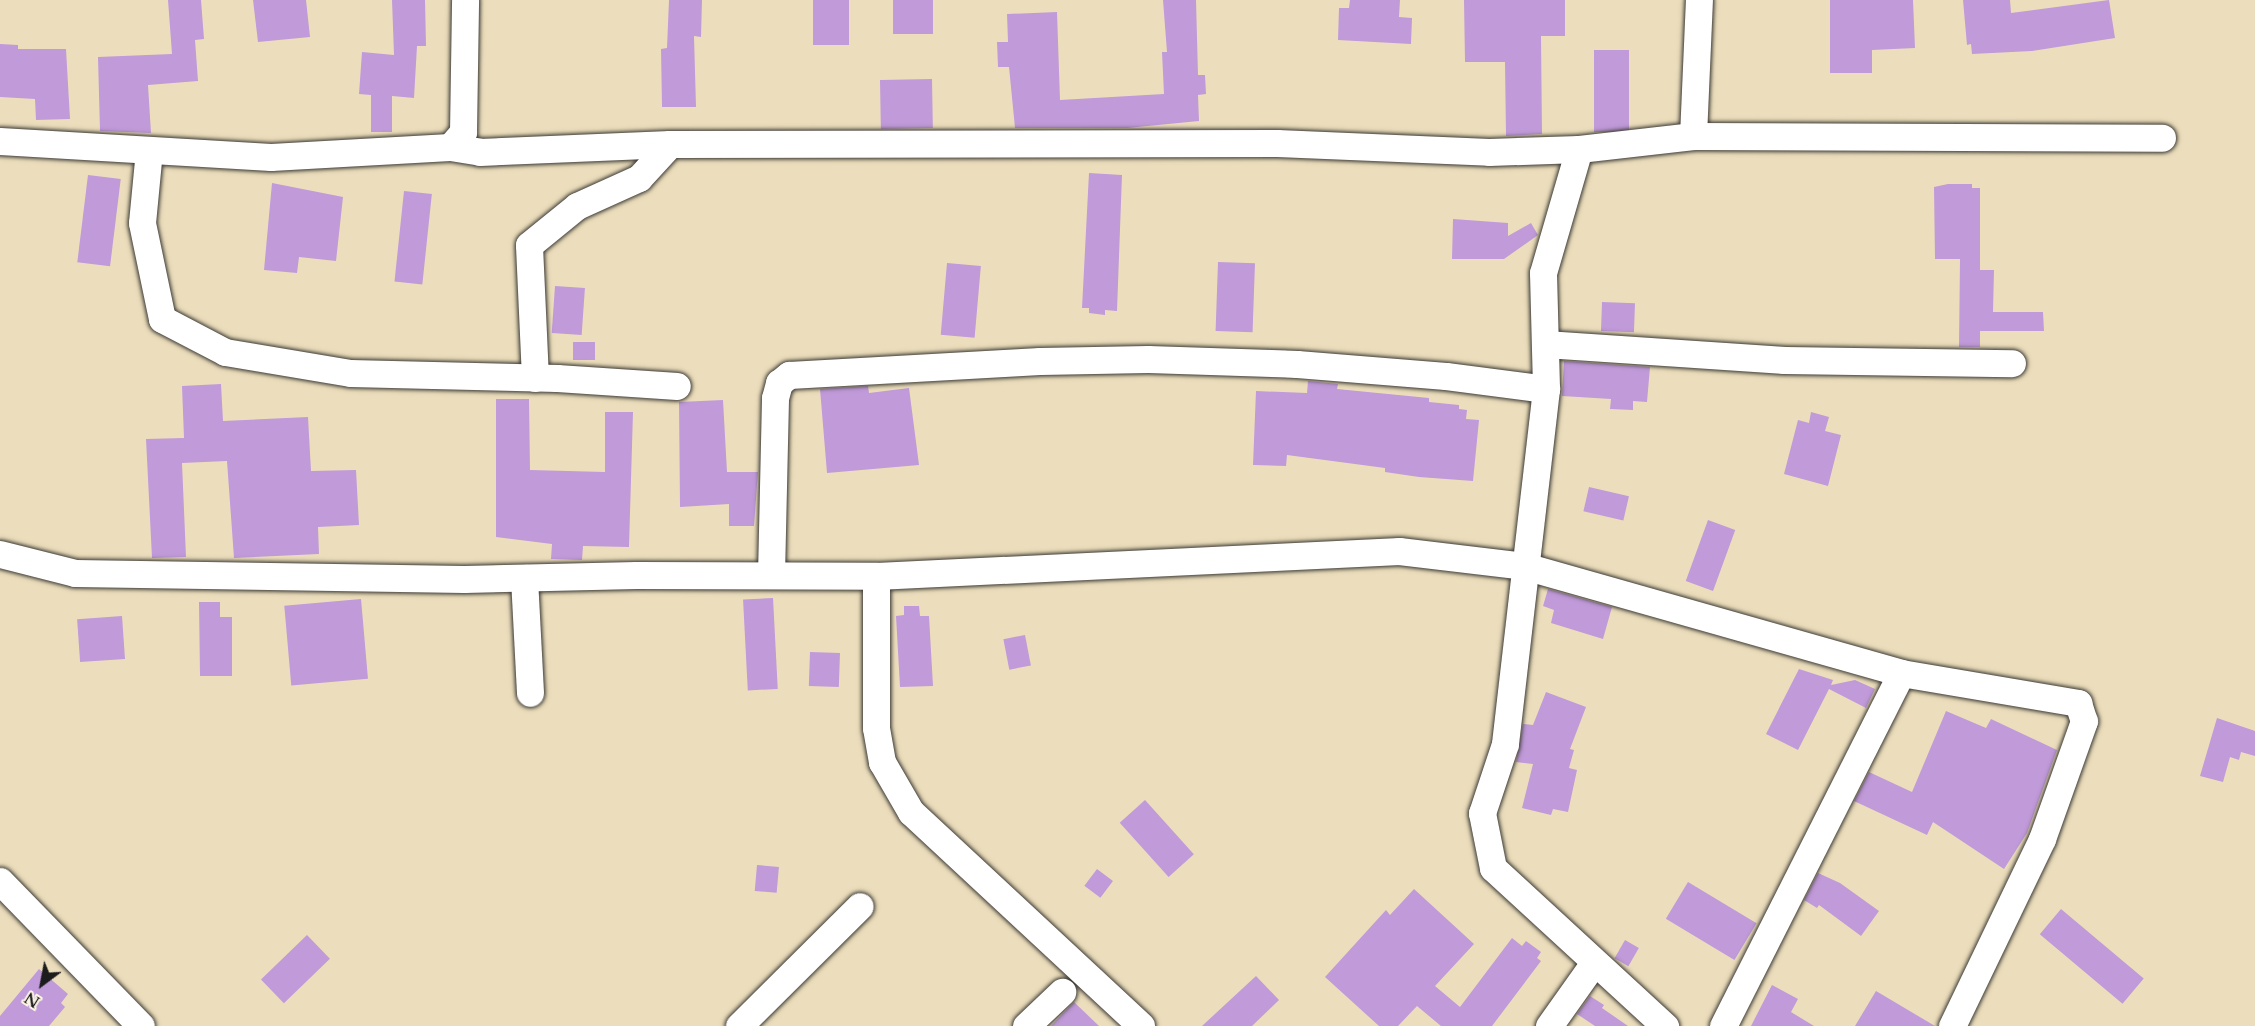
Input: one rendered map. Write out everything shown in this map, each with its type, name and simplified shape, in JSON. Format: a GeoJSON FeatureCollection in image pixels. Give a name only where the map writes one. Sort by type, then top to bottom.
{"type":"FeatureCollection","features":[{"type":"Feature","properties":{"kind":"street"},"geometry":{"type":"LineString","coordinates":[[450,147],[463,132],[465,0]]}},
{"type":"Feature","properties":{"kind":"street"},"geometry":{"type":"LineString","coordinates":[[1694,136],[1699,0]]}},
{"type":"Feature","properties":{"kind":"street"},"geometry":{"type":"LineString","coordinates":[[0,141],[270,157],[450,147],[480,152],[670,144],[1277,143],[1489,152],[1579,149],[1694,136],[2162,138]]}},
{"type":"Feature","properties":{"kind":"street"},"geometry":{"type":"LineString","coordinates":[[535,378],[529,245],[576,207],[639,178],[670,144]]}},
{"type":"Feature","properties":{"kind":"street"},"geometry":{"type":"LineString","coordinates":[[1579,149],[1544,273],[1546,389],[1505,744],[1482,813],[1493,868],[1593,964],[1665,1026]]}},
{"type":"Feature","properties":{"kind":"street"},"geometry":{"type":"LineString","coordinates":[[149,150],[142,223],[162,319],[225,352],[350,373],[535,378],[677,386]]}},
{"type":"Feature","properties":{"kind":"street"},"geometry":{"type":"LineString","coordinates":[[1545,344],[1784,360],[2012,363]]}},
{"type":"Feature","properties":{"kind":"street"},"geometry":{"type":"LineString","coordinates":[[771,575],[775,398],[779,383],[789,375],[1040,361],[1148,359],[1297,364],[1446,376],[1546,389]]}},
{"type":"Feature","properties":{"kind":"street"},"geometry":{"type":"LineString","coordinates":[[0,554],[75,573],[524,578],[876,576],[1399,551],[1524,566],[1901,673],[2078,703],[2084,721],[2042,839],[1952,1026]]}},
{"type":"Feature","properties":{"kind":"street"},"geometry":{"type":"LineString","coordinates":[[876,576],[876,728],[882,762],[905,802],[911,812],[1141,1026]]}},
{"type":"Feature","properties":{"kind":"street"},"geometry":{"type":"LineString","coordinates":[[524,578],[531,693]]}},
{"type":"Feature","properties":{"kind":"street"},"geometry":{"type":"LineString","coordinates":[[1723,1026],[1901,673]]}},
{"type":"Feature","properties":{"kind":"street"},"geometry":{"type":"LineString","coordinates":[[0,881],[141,1026]]}},
{"type":"Feature","properties":{"kind":"street"},"geometry":{"type":"LineString","coordinates":[[739,1026],[860,906]]}},
{"type":"Feature","properties":{"kind":"street"},"geometry":{"type":"LineString","coordinates":[[1548,1026],[1593,964]]}},
{"type":"Feature","properties":{"kind":"street"},"geometry":{"type":"LineString","coordinates":[[1026,1026],[1062,992]]}},
{"type":"Feature","properties":{"kind":"building"},"geometry":{"type":"Polygon","coordinates":[[[168,0],[201,0],[204,39],[195,40],[198,81],[148,85],[151,133],[100,131],[98,57],[172,54],[168,0]]]}},
{"type":"Feature","properties":{"kind":"building"},"geometry":{"type":"Polygon","coordinates":[[[253,0],[306,0],[310,37],[258,42],[253,0]]]}},
{"type":"Feature","properties":{"kind":"building"},"geometry":{"type":"Polygon","coordinates":[[[392,0],[425,0],[426,46],[417,46],[414,98],[392,96],[392,132],[371,132],[371,95],[359,94],[362,52],[394,55],[392,0]]]}},
{"type":"Feature","properties":{"kind":"building"},"geometry":{"type":"Polygon","coordinates":[[[669,0],[702,0],[701,37],[694,36],[696,107],[662,107],[661,49],[667,48],[669,0]]]}},
{"type":"Feature","properties":{"kind":"building"},"geometry":{"type":"Polygon","coordinates":[[[813,0],[849,0],[849,45],[813,45],[813,0]]]}},
{"type":"Feature","properties":{"kind":"building"},"geometry":{"type":"Polygon","coordinates":[[[893,0],[933,0],[933,34],[893,34],[893,0]]]}},
{"type":"Feature","properties":{"kind":"building"},"geometry":{"type":"Polygon","coordinates":[[[1163,0],[1196,0],[1198,75],[1205,75],[1206,94],[1198,95],[1199,121],[1127,128],[1015,128],[1009,67],[998,67],[997,42],[1008,42],[1007,14],[1057,12],[1060,100],[1164,94],[1162,52],[1167,52],[1163,0]]]}},
{"type":"Feature","properties":{"kind":"building"},"geometry":{"type":"Polygon","coordinates":[[[1350,0],[1400,0],[1399,17],[1412,18],[1411,44],[1338,40],[1339,8],[1349,8],[1350,0]]]}},
{"type":"Feature","properties":{"kind":"building"},"geometry":{"type":"Polygon","coordinates":[[[1464,0],[1565,0],[1565,36],[1541,36],[1542,134],[1506,136],[1505,62],[1465,62],[1464,0]]]}},
{"type":"Feature","properties":{"kind":"building"},"geometry":{"type":"Polygon","coordinates":[[[1830,0],[1913,0],[1915,48],[1872,50],[1872,73],[1830,73],[1830,0]]]}},
{"type":"Feature","properties":{"kind":"building"},"geometry":{"type":"Polygon","coordinates":[[[1963,0],[2010,0],[2011,13],[2109,0],[2115,38],[2032,51],[1972,54],[1971,44],[1967,45],[1963,0]]]}},
{"type":"Feature","properties":{"kind":"building"},"geometry":{"type":"Polygon","coordinates":[[[0,44],[18,45],[18,49],[66,49],[70,119],[36,120],[35,99],[0,97],[0,44]]]}},
{"type":"Feature","properties":{"kind":"building"},"geometry":{"type":"Polygon","coordinates":[[[1594,50],[1629,50],[1629,132],[1594,132],[1594,50]]]}},
{"type":"Feature","properties":{"kind":"building"},"geometry":{"type":"Polygon","coordinates":[[[932,79],[933,128],[881,129],[880,80],[932,79]]]}},
{"type":"Feature","properties":{"kind":"building"},"geometry":{"type":"Polygon","coordinates":[[[1089,173],[1122,175],[1117,311],[1105,310],[1105,315],[1089,313],[1089,308],[1082,308],[1089,173]]]}},
{"type":"Feature","properties":{"kind":"building"},"geometry":{"type":"Polygon","coordinates":[[[88,175],[121,179],[110,266],[77,262],[88,175]]]}},
{"type":"Feature","properties":{"kind":"building"},"geometry":{"type":"Polygon","coordinates":[[[272,183],[343,197],[336,261],[299,257],[297,273],[264,270],[272,183]]]}},
{"type":"Feature","properties":{"kind":"building"},"geometry":{"type":"Polygon","coordinates":[[[1948,184],[1972,184],[1972,188],[1980,188],[1980,270],[1994,270],[1993,312],[2043,312],[2044,331],[1980,331],[1980,347],[1959,347],[1960,259],[1935,259],[1934,187],[1948,184]]]}},
{"type":"Feature","properties":{"kind":"building"},"geometry":{"type":"Polygon","coordinates":[[[404,191],[432,194],[422,284],[394,282],[404,191]]]}},
{"type":"Feature","properties":{"kind":"building"},"geometry":{"type":"Polygon","coordinates":[[[1453,219],[1508,223],[1508,236],[1531,223],[1538,235],[1504,259],[1452,259],[1453,219]]]}},
{"type":"Feature","properties":{"kind":"building"},"geometry":{"type":"Polygon","coordinates":[[[1218,262],[1255,263],[1253,332],[1216,331],[1218,262]]]}},
{"type":"Feature","properties":{"kind":"building"},"geometry":{"type":"Polygon","coordinates":[[[947,263],[981,266],[975,338],[941,335],[947,263]]]}},
{"type":"Feature","properties":{"kind":"building"},"geometry":{"type":"Polygon","coordinates":[[[555,286],[585,288],[582,335],[552,333],[555,286]]]}},
{"type":"Feature","properties":{"kind":"building"},"geometry":{"type":"Polygon","coordinates":[[[1602,302],[1635,303],[1634,332],[1601,331],[1602,302]]]}},
{"type":"Feature","properties":{"kind":"building"},"geometry":{"type":"Polygon","coordinates":[[[573,342],[595,342],[595,360],[573,360],[573,342]]]}},
{"type":"Feature","properties":{"kind":"building"},"geometry":{"type":"Polygon","coordinates":[[[1564,361],[1650,367],[1647,402],[1633,401],[1633,410],[1610,409],[1611,399],[1562,396],[1564,361]]]}},
{"type":"Feature","properties":{"kind":"building"},"geometry":{"type":"Polygon","coordinates":[[[1308,381],[1338,384],[1337,389],[1429,398],[1429,402],[1459,405],[1459,409],[1467,410],[1466,419],[1479,420],[1473,481],[1419,477],[1385,472],[1385,468],[1287,455],[1286,466],[1253,465],[1256,391],[1307,393],[1308,381]]]}},
{"type":"Feature","properties":{"kind":"building"},"geometry":{"type":"Polygon","coordinates":[[[221,384],[223,421],[308,417],[311,471],[356,470],[359,525],[318,527],[319,554],[234,558],[227,461],[182,463],[186,557],[152,558],[146,439],[184,438],[182,386],[221,384]]]}},
{"type":"Feature","properties":{"kind":"building"},"geometry":{"type":"Polygon","coordinates":[[[868,386],[869,393],[909,388],[919,465],[827,473],[820,389],[868,386]]]}},
{"type":"Feature","properties":{"kind":"building"},"geometry":{"type":"Polygon","coordinates":[[[496,399],[529,399],[530,470],[605,472],[605,412],[633,412],[629,547],[583,546],[582,560],[551,559],[552,544],[496,537],[496,399]]]}},
{"type":"Feature","properties":{"kind":"building"},"geometry":{"type":"Polygon","coordinates":[[[723,400],[727,472],[758,472],[754,526],[729,526],[729,504],[680,507],[679,402],[723,400]]]}},
{"type":"Feature","properties":{"kind":"building"},"geometry":{"type":"Polygon","coordinates":[[[1811,412],[1829,417],[1825,431],[1841,435],[1828,486],[1784,474],[1798,420],[1809,423],[1811,412]]]}},
{"type":"Feature","properties":{"kind":"building"},"geometry":{"type":"Polygon","coordinates":[[[1589,487],[1629,496],[1623,521],[1583,511],[1589,487]]]}},
{"type":"Feature","properties":{"kind":"building"},"geometry":{"type":"Polygon","coordinates":[[[1708,520],[1735,530],[1713,591],[1686,581],[1708,520]]]}},
{"type":"Feature","properties":{"kind":"building"},"geometry":{"type":"Polygon","coordinates":[[[1548,589],[1612,607],[1603,639],[1551,623],[1554,610],[1543,606],[1548,589]]]}},
{"type":"Feature","properties":{"kind":"building"},"geometry":{"type":"Polygon","coordinates":[[[773,598],[778,689],[748,690],[743,600],[773,598]]]}},
{"type":"Feature","properties":{"kind":"building"},"geometry":{"type":"Polygon","coordinates":[[[361,599],[368,679],[291,685],[284,606],[361,599]]]}},
{"type":"Feature","properties":{"kind":"building"},"geometry":{"type":"Polygon","coordinates":[[[199,602],[220,602],[220,617],[232,617],[232,676],[200,676],[199,602]]]}},
{"type":"Feature","properties":{"kind":"building"},"geometry":{"type":"Polygon","coordinates":[[[904,606],[919,606],[920,616],[929,616],[933,686],[900,687],[896,616],[904,615],[904,606]]]}},
{"type":"Feature","properties":{"kind":"building"},"geometry":{"type":"Polygon","coordinates":[[[122,616],[125,659],[80,662],[77,619],[122,616]]]}},
{"type":"Feature","properties":{"kind":"building"},"geometry":{"type":"Polygon","coordinates":[[[1025,635],[1031,665],[1009,670],[1003,639],[1025,635]]]}},
{"type":"Feature","properties":{"kind":"building"},"geometry":{"type":"Polygon","coordinates":[[[810,652],[840,653],[839,687],[809,686],[810,652]]]}},
{"type":"Feature","properties":{"kind":"building"},"geometry":{"type":"Polygon","coordinates":[[[1799,669],[1833,680],[1831,685],[1855,680],[1875,689],[1866,708],[1829,689],[1798,750],[1766,734],[1799,669]]]}},
{"type":"Feature","properties":{"kind":"building"},"geometry":{"type":"Polygon","coordinates":[[[1546,692],[1586,707],[1570,749],[1574,750],[1569,768],[1577,770],[1568,812],[1553,809],[1551,815],[1522,808],[1533,764],[1516,762],[1523,724],[1533,725],[1546,692]]]}},
{"type":"Feature","properties":{"kind":"building"},"geometry":{"type":"Polygon","coordinates":[[[1946,711],[1986,728],[1991,719],[2057,750],[2027,833],[2004,869],[1933,822],[1927,835],[1854,801],[1869,772],[1912,792],[1946,711]]]}},
{"type":"Feature","properties":{"kind":"building"},"geometry":{"type":"Polygon","coordinates":[[[2217,718],[2255,731],[2255,756],[2241,752],[2239,760],[2230,757],[2223,782],[2200,776],[2217,718]]]}},
{"type":"Feature","properties":{"kind":"building"},"geometry":{"type":"Polygon","coordinates":[[[1145,800],[1194,854],[1169,877],[1120,823],[1145,800]]]}},
{"type":"Feature","properties":{"kind":"building"},"geometry":{"type":"Polygon","coordinates":[[[757,865],[779,867],[777,893],[755,891],[757,865]]]}},
{"type":"Feature","properties":{"kind":"building"},"geometry":{"type":"Polygon","coordinates":[[[1097,869],[1113,881],[1100,898],[1084,886],[1097,869]]]}},
{"type":"Feature","properties":{"kind":"building"},"geometry":{"type":"Polygon","coordinates":[[[1818,873],[1840,883],[1879,911],[1861,936],[1819,905],[1817,908],[1804,900],[1818,873]]]}},
{"type":"Feature","properties":{"kind":"building"},"geometry":{"type":"Polygon","coordinates":[[[1688,882],[1757,923],[1734,960],[1666,919],[1688,882]]]}},
{"type":"Feature","properties":{"kind":"building"},"geometry":{"type":"Polygon","coordinates":[[[1414,889],[1474,944],[1435,986],[1460,1007],[1512,938],[1522,946],[1526,941],[1541,952],[1537,958],[1541,961],[1492,1026],[1441,1026],[1417,1006],[1398,1026],[1379,1026],[1325,977],[1386,910],[1390,915],[1414,889]]]}},
{"type":"Feature","properties":{"kind":"building"},"geometry":{"type":"Polygon","coordinates":[[[2061,909],[2144,978],[2123,1004],[2040,934],[2061,909]]]}},
{"type":"Feature","properties":{"kind":"building"},"geometry":{"type":"Polygon","coordinates":[[[307,935],[330,959],[284,1003],[261,979],[307,935]]]}},
{"type":"Feature","properties":{"kind":"building"},"geometry":{"type":"Polygon","coordinates":[[[1625,940],[1639,948],[1628,966],[1614,958],[1625,940]]]}},
{"type":"Feature","properties":{"kind":"building"},"geometry":{"type":"Polygon","coordinates":[[[39,969],[68,994],[61,1003],[65,1007],[49,1026],[0,1026],[0,1016],[39,969]]]}},
{"type":"Feature","properties":{"kind":"building"},"geometry":{"type":"Polygon","coordinates":[[[1256,976],[1279,1000],[1252,1026],[1202,1026],[1256,976]]]}},
{"type":"Feature","properties":{"kind":"building"},"geometry":{"type":"Polygon","coordinates":[[[1772,985],[1798,999],[1791,1012],[1814,1026],[1751,1026],[1772,985]]]}},
{"type":"Feature","properties":{"kind":"building"},"geometry":{"type":"Polygon","coordinates":[[[1876,991],[1935,1026],[1855,1026],[1876,991]]]}},
{"type":"Feature","properties":{"kind":"building"},"geometry":{"type":"Polygon","coordinates":[[[1590,996],[1604,1005],[1602,1008],[1628,1026],[1595,1026],[1577,1014],[1590,996]]]}},
{"type":"Feature","properties":{"kind":"building"},"geometry":{"type":"Polygon","coordinates":[[[1074,1002],[1099,1026],[1051,1026],[1074,1002]]]}}]}
